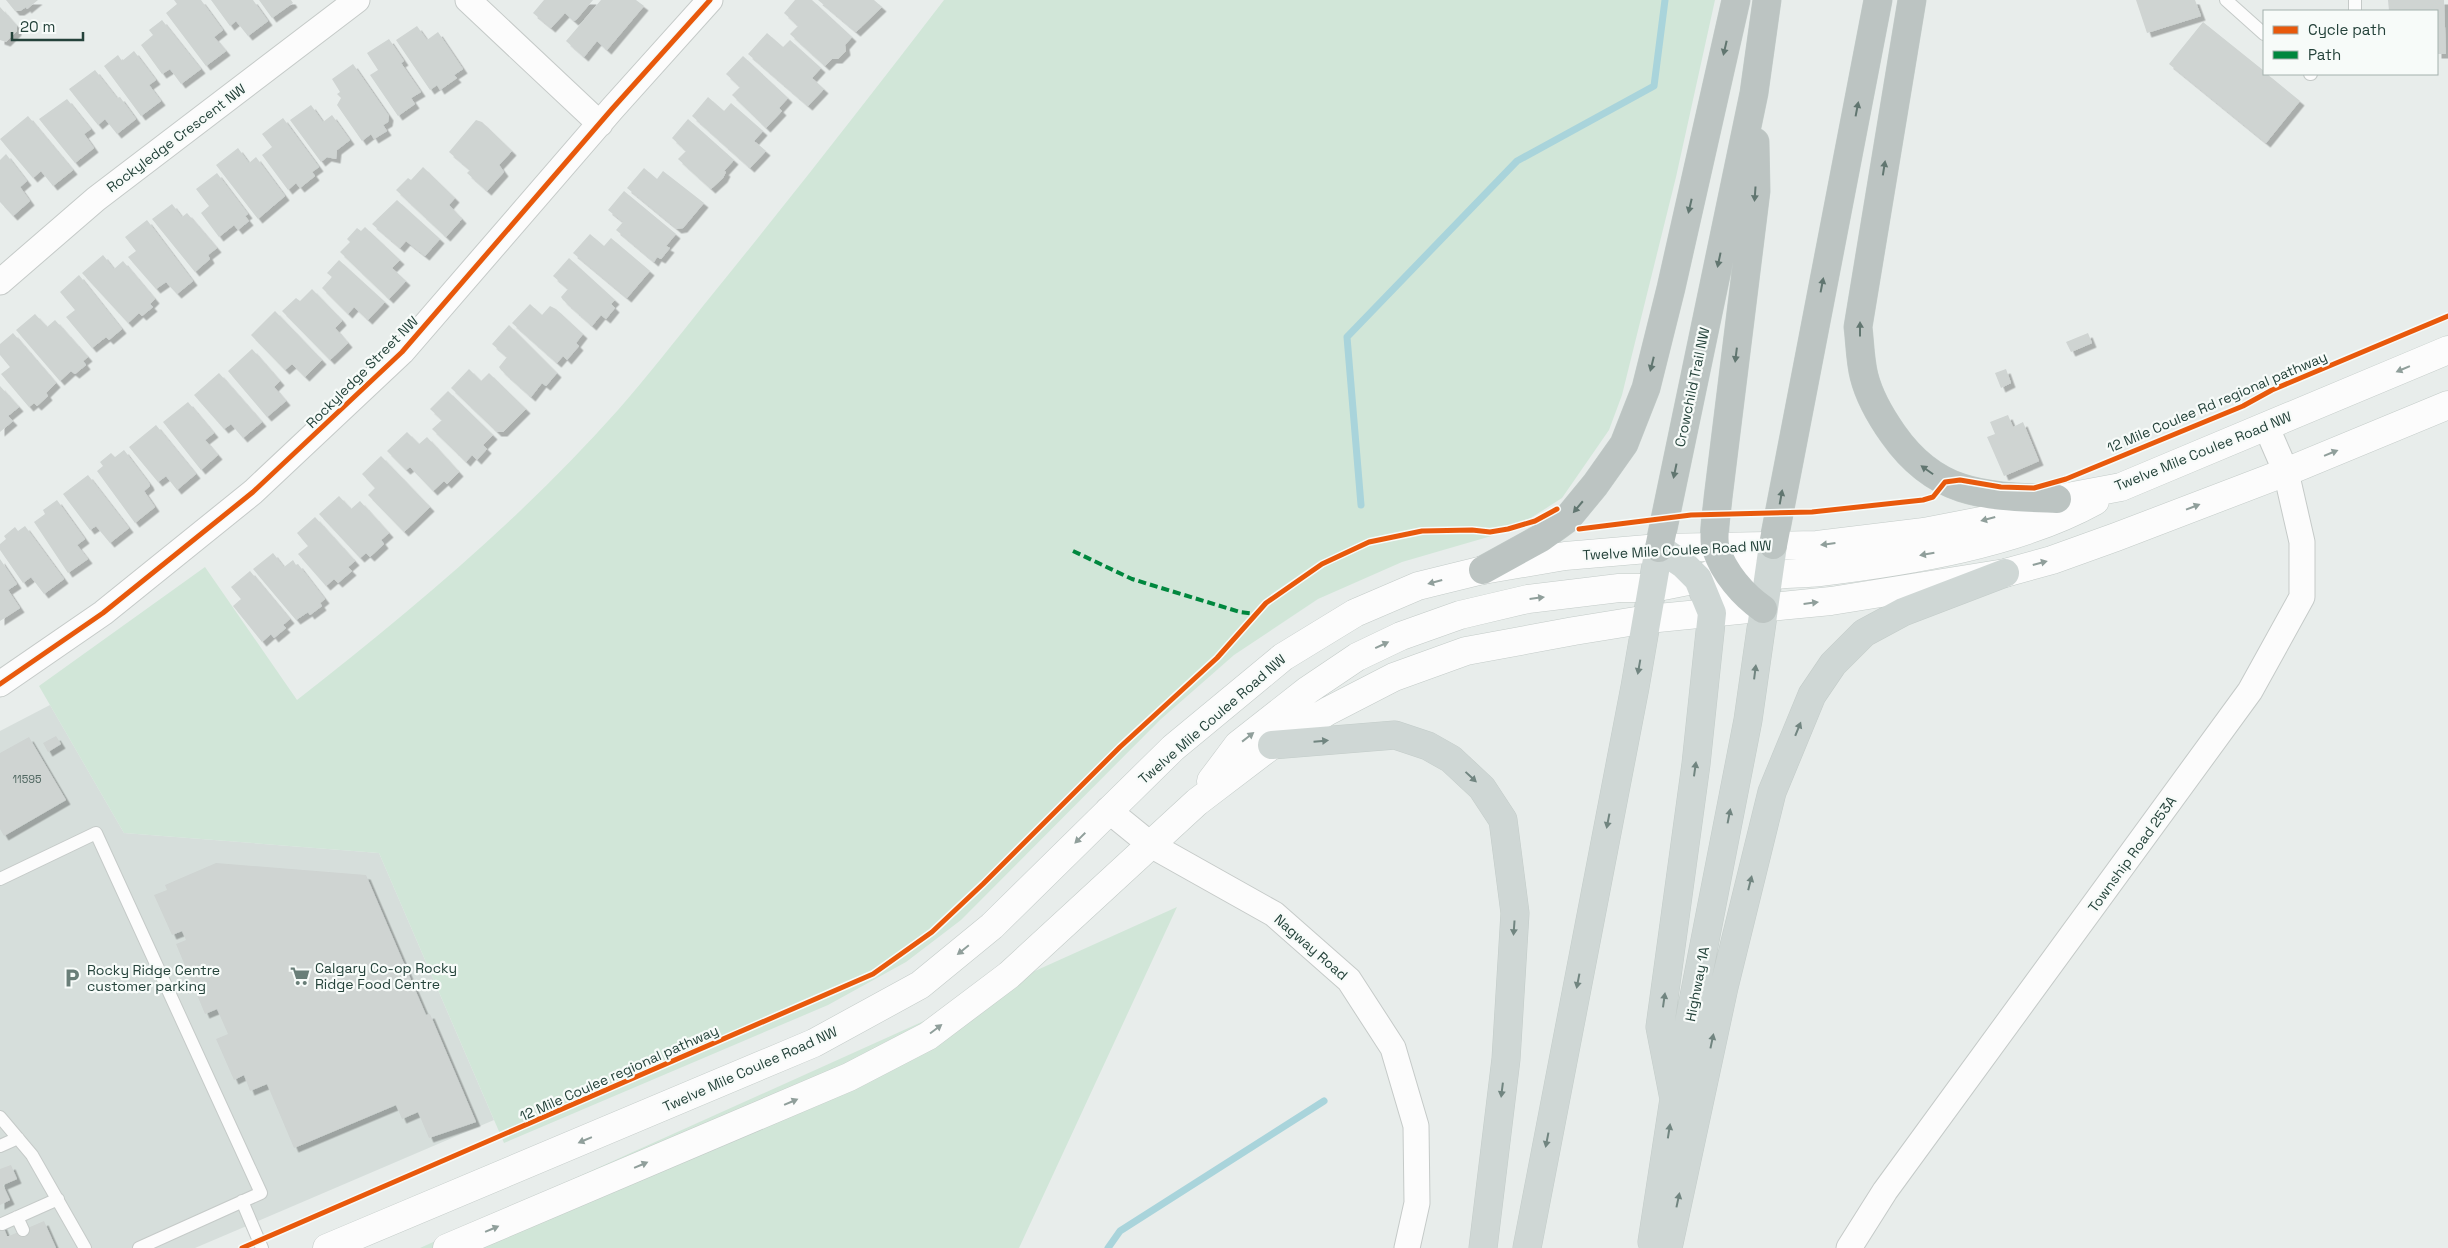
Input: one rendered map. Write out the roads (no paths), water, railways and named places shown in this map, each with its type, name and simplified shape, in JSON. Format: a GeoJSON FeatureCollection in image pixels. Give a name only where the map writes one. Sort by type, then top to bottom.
{"type":"FeatureCollection","features":[{"type":"Feature","properties":{"kind":"highway"},"geometry":{"type":"LineString","coordinates":[[1483,570],[1541,538],[1567,519],[1596,486],[1624,444],[1646,388],[1669,297],[1736,0]]}},
{"type":"Feature","properties":{"kind":"highway","name":"Crowchild Trail NW"},"geometry":{"type":"LineString","coordinates":[[1659,548],[1754,93],[1767,0]]}},
{"type":"Feature","properties":{"kind":"highway"},"geometry":{"type":"LineString","coordinates":[[1773,544],[1878,0]]}},
{"type":"Feature","properties":{"kind":"highway"},"geometry":{"type":"LineString","coordinates":[[1912,0],[1858,327],[1864,376],[1882,419],[1904,450],[1923,468],[1946,482],[1980,493],[2057,499]]}},
{"type":"Feature","properties":{"kind":"highway"},"geometry":{"type":"LineString","coordinates":[[1754,93],[1756,192],[1718,498],[1726,567],[1749,600],[1763,609]]}},
{"type":"Feature","properties":{"kind":"main road","name":"Twelve Mile Coulee Road NW"},"geometry":{"type":"LineString","coordinates":[[327,1248],[814,1043],[920,985],[992,926],[1173,748],[1283,656],[1354,613],[1418,586],[1483,570],[1565,556],[1659,548],[1726,567],[1773,544],[1817,545],[1924,532],[1986,520],[2057,499],[2121,487],[2448,350]]}},
{"type":"Feature","properties":{"kind":"main road"},"geometry":{"type":"LineString","coordinates":[[1668,1248],[1724,987],[1772,792],[1812,695],[1833,664],[1864,633],[1903,612],[2004,573],[2052,560],[2286,472],[2448,405]]}},
{"type":"Feature","properties":{"kind":"main road"},"geometry":{"type":"LineString","coordinates":[[447,1248],[849,1077],[928,1036],[1009,975],[1196,802],[1272,746],[1328,711],[1394,677],[1466,651],[1648,619],[1705,596],[1726,567],[1767,576],[1830,570],[1975,545],[2029,531],[2075,512],[2121,487]]}},
{"type":"Feature","properties":{"kind":"main road"},"geometry":{"type":"LineString","coordinates":[[1763,609],[1773,544]]}},
{"type":"Feature","properties":{"kind":"main road"},"geometry":{"type":"LineString","coordinates":[[1659,548],[1684,565],[1705,596],[1696,764],[1660,1027],[1674,1099]]}},
{"type":"Feature","properties":{"kind":"main road","name":"Crowchild Trail NW"},"geometry":{"type":"LineString","coordinates":[[1527,1248],[1648,619],[1659,548]]}},
{"type":"Feature","properties":{"kind":"main road"},"geometry":{"type":"LineString","coordinates":[[1196,802],[1238,744],[1308,690],[1357,657],[1384,644],[1460,615],[1528,599],[1619,588],[1653,588],[1705,596],[1763,609],[1830,601],[2004,573]]}},
{"type":"Feature","properties":{"kind":"main road","name":"Highway 1A"},"geometry":{"type":"LineString","coordinates":[[1651,1248],[1674,1099],[1748,720],[1763,609]]}},
{"type":"Feature","properties":{"kind":"main road"},"geometry":{"type":"LineString","coordinates":[[1272,746],[1395,735],[1428,746],[1451,759],[1482,788],[1503,820],[1515,913],[1506,1060],[1483,1248]]}},
{"type":"Feature","properties":{"kind":"street","name":"Rockyledge Crescent NW"},"geometry":{"type":"LineString","coordinates":[[0,282],[96,199],[357,0]]}},
{"type":"Feature","properties":{"kind":"street"},"geometry":{"type":"LineString","coordinates":[[468,0],[600,124]]}},
{"type":"Feature","properties":{"kind":"street","name":"Rockyledge Street NW"},"geometry":{"type":"LineString","coordinates":[[0,684],[103,613],[253,492],[402,352],[710,0]]}},
{"type":"Feature","properties":{"kind":"street","name":"Township Road 253A"},"geometry":{"type":"LineString","coordinates":[[1849,1248],[1885,1191],[2250,691],[2302,597],[2302,542],[2286,472],[2266,426]]}},
{"type":"Feature","properties":{"kind":"street","name":"Nagway Road"},"geometry":{"type":"LineString","coordinates":[[1108,810],[1151,845],[1274,914],[1349,980],[1393,1048],[1416,1126],[1417,1203],[1407,1248]]}},
{"type":"Feature","properties":{"kind":"lane"},"geometry":{"type":"LineString","coordinates":[[2226,0],[2263,33]]}},
{"type":"Feature","properties":{"kind":"lane"},"geometry":{"type":"LineString","coordinates":[[0,878],[96,834],[261,1192],[139,1248]]}},
{"type":"Feature","properties":{"kind":"lane"},"geometry":{"type":"LineString","coordinates":[[0,1117],[32,1155],[85,1248]]}},
{"type":"Feature","properties":{"kind":"lane"},"geometry":{"type":"LineString","coordinates":[[0,1146],[18,1138]]}},
{"type":"Feature","properties":{"kind":"lane"},"geometry":{"type":"LineString","coordinates":[[2,1224],[58,1199]]}},
{"type":"Feature","properties":{"kind":"lane"},"geometry":{"type":"LineString","coordinates":[[242,1201],[262,1248]]}},
{"type":"Feature","properties":{"kind":"lane"},"geometry":{"type":"LineString","coordinates":[[17,1217],[23,1230]]}},
{"type":"Feature","properties":{"kind":"waterway"},"geometry":{"type":"LineString","coordinates":[[1361,505],[1347,337],[1517,161],[1654,86],[1665,0]]}},
{"type":"Feature","properties":{"kind":"waterway"},"geometry":{"type":"LineString","coordinates":[[1108,1248],[1120,1231],[1324,1101]]}},
{"type":"Feature","properties":{"kind":"place","name":"Calgary Co-op Rocky Ridge Food Centre"},"geometry":{"type":"Point","coordinates":[300,976]}},
{"type":"Feature","properties":{"kind":"place","name":"Rocky Ridge Centre customer parking"},"geometry":{"type":"Point","coordinates":[72,978]}}]}
